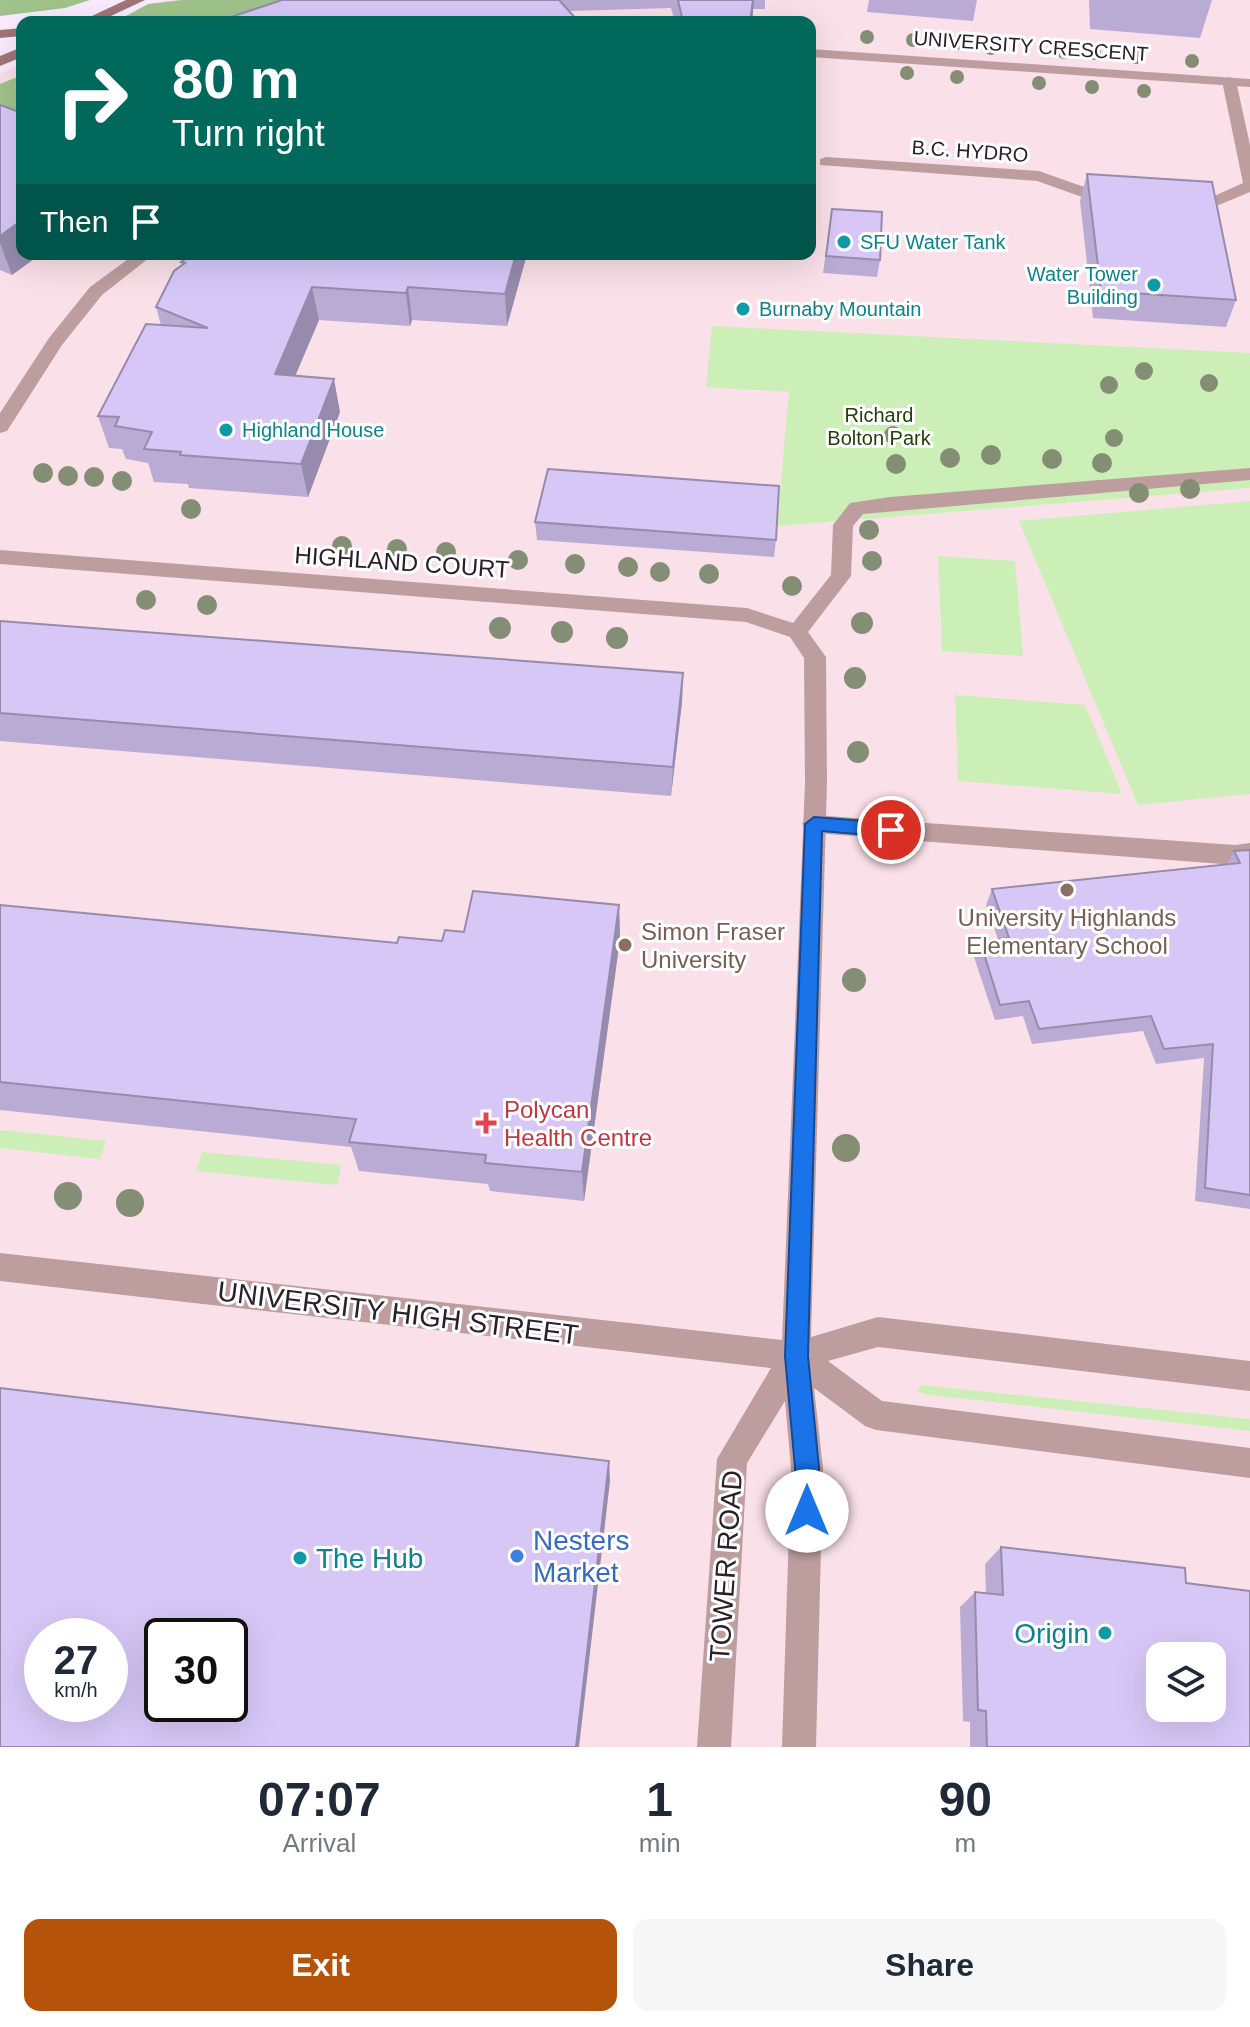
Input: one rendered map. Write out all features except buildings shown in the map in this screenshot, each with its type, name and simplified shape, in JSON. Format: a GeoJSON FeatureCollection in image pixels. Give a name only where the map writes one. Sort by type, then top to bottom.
{"type":"FeatureCollection","features":[{"type":"Feature","properties":{"kind":"street"},"geometry":{"type":"LineString","coordinates":[[100,16],[138,0]]}},
{"type":"Feature","properties":{"kind":"street","name":"UNIVERSITY CRESCENT"},"geometry":{"type":"LineString","coordinates":[[816,53],[1250,83]]}},
{"type":"Feature","properties":{"kind":"street"},"geometry":{"type":"LineString","coordinates":[[1174,199],[1214,202],[1250,184],[1229,81]]}},
{"type":"Feature","properties":{"kind":"street","name":"B.C. HYDRO"},"geometry":{"type":"LineString","coordinates":[[826,162],[1039,176],[1085,193],[1130,196]]}},
{"type":"Feature","properties":{"kind":"street"},"geometry":{"type":"LineString","coordinates":[[0,427],[55,342],[96,291],[138,260]]}},
{"type":"Feature","properties":{"kind":"street"},"geometry":{"type":"LineString","coordinates":[[797,632],[841,576],[843,525],[857,508],[906,501],[1250,474]]}},
{"type":"Feature","properties":{"kind":"street","name":"HIGHLAND COURT"},"geometry":{"type":"LineString","coordinates":[[0,557],[747,615],[797,632]]}},
{"type":"Feature","properties":{"kind":"street","name":"TOWER ROAD"},"geometry":{"type":"LineString","coordinates":[[797,632],[815,657],[814,824],[796,1356],[807,1468],[799,1747]]}},
{"type":"Feature","properties":{"kind":"street"},"geometry":{"type":"LineString","coordinates":[[814,824],[1250,853]]}},
{"type":"Feature","properties":{"kind":"street","name":"UNIVERSITY HIGH STREET"},"geometry":{"type":"LineString","coordinates":[[0,1267],[649,1342],[796,1356],[878,1332],[1250,1376]]}},
{"type":"Feature","properties":{"kind":"street"},"geometry":{"type":"LineString","coordinates":[[796,1356],[876,1415],[1250,1463]]}},
{"type":"Feature","properties":{"kind":"street","name":"TOWER ROAD"},"geometry":{"type":"LineString","coordinates":[[714,1747],[732,1459],[796,1356]]}},
{"type":"Feature","properties":{"kind":"shaded area","name":"Simon Fraser University"},"geometry":{"type":"Polygon","coordinates":[[[166,0],[1250,0],[1250,1747],[0,1747],[0,74],[16,67],[16,260],[816,260],[816,16],[127,16],[166,0]]]}},
{"type":"Feature","properties":{"kind":"green space"},"geometry":{"type":"Polygon","coordinates":[[[0,0],[90,0],[65,8],[0,16],[0,0]]]}},
{"type":"Feature","properties":{"kind":"green space"},"geometry":{"type":"Polygon","coordinates":[[[182,0],[285,0],[261,16],[126,16],[148,4],[182,0]]]}},
{"type":"Feature","properties":{"kind":"green space"},"geometry":{"type":"Polygon","coordinates":[[[16,77],[16,127],[0,131],[0,84],[16,77]]]}},
{"type":"Feature","properties":{"kind":"green space","name":"Richard Bolton Park"},"geometry":{"type":"Polygon","coordinates":[[[712,326],[1250,353],[1250,488],[777,526],[789,392],[706,387],[712,326]]]}},
{"type":"Feature","properties":{"kind":"green space"},"geometry":{"type":"Polygon","coordinates":[[[1250,501],[1250,794],[1138,805],[1019,521],[1250,501]]]}},
{"type":"Feature","properties":{"kind":"green space"},"geometry":{"type":"Polygon","coordinates":[[[938,556],[1015,561],[1023,656],[942,651],[938,556]]]}},
{"type":"Feature","properties":{"kind":"green space"},"geometry":{"type":"Polygon","coordinates":[[[955,695],[1085,705],[1122,794],[958,781],[955,695]]]}},
{"type":"Feature","properties":{"kind":"green space"},"geometry":{"type":"Polygon","coordinates":[[[0,1130],[106,1141],[100,1159],[0,1148],[0,1130]]]}},
{"type":"Feature","properties":{"kind":"green space"},"geometry":{"type":"Polygon","coordinates":[[[202,1152],[341,1165],[337,1185],[196,1171],[202,1152]]]}},
{"type":"Feature","properties":{"kind":"green space"},"geometry":{"type":"Polygon","coordinates":[[[921,1385],[1250,1419],[1250,1431],[924,1394],[917,1391],[921,1385]]]}},
{"type":"Feature","properties":{"kind":"place","name":"SFU Water Tank"},"geometry":{"type":"Point","coordinates":[844,242]}},
{"type":"Feature","properties":{"kind":"place","name":"Water Tower Building"},"geometry":{"type":"Point","coordinates":[1154,285]}},
{"type":"Feature","properties":{"kind":"place","name":"Burnaby Mountain"},"geometry":{"type":"Point","coordinates":[743,309]}},
{"type":"Feature","properties":{"kind":"place","name":"Highland House"},"geometry":{"type":"Point","coordinates":[226,430]}},
{"type":"Feature","properties":{"kind":"place","name":"University Highlands Elementary School"},"geometry":{"type":"Point","coordinates":[1067,890]}},
{"type":"Feature","properties":{"kind":"place","name":"Simon Fraser University"},"geometry":{"type":"Point","coordinates":[625,945]}},
{"type":"Feature","properties":{"kind":"place","name":"Polycan Health Centre"},"geometry":{"type":"Point","coordinates":[486,1123]}},
{"type":"Feature","properties":{"kind":"place","name":"Nesters Market"},"geometry":{"type":"Point","coordinates":[517,1556]}},
{"type":"Feature","properties":{"kind":"place","name":"The Hub"},"geometry":{"type":"Point","coordinates":[300,1558]}},
{"type":"Feature","properties":{"kind":"place","name":"Origin"},"geometry":{"type":"Point","coordinates":[1105,1633]}},
{"type":"Feature","properties":{"kind":"route"},"geometry":{"type":"LineString","coordinates":[[807,1511],[807,1468],[796,1356],[803,1226],[814,824],[891,830]]}}]}
